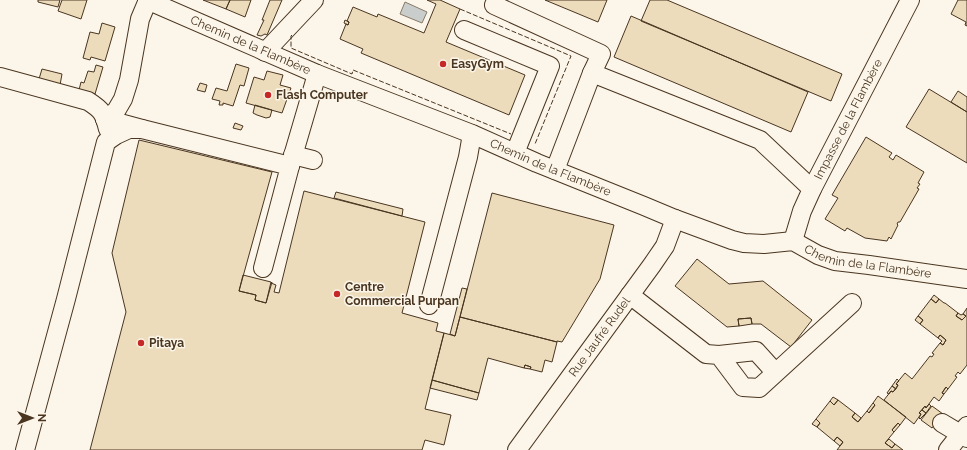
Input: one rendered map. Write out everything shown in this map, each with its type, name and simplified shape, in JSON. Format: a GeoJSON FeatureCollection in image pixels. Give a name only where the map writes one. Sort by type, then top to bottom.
{"type":"FeatureCollection","features":[{"type":"Feature","properties":{"kind":"street"},"geometry":{"type":"LineString","coordinates":[[105,118],[116,110],[123,100],[140,19],[148,0]]}},
{"type":"Feature","properties":{"kind":"street","name":"Chemin de la Flambère"},"geometry":{"type":"LineString","coordinates":[[148,0],[316,74],[472,134],[675,219],[732,240],[744,243],[764,244],[793,241],[818,255],[835,261],[967,279]]}},
{"type":"Feature","properties":{"kind":"street"},"geometry":{"type":"LineString","coordinates":[[265,52],[314,0]]}},
{"type":"Feature","properties":{"kind":"street","name":"Impasse de la Flambère"},"geometry":{"type":"LineString","coordinates":[[793,241],[802,211],[812,189],[910,0]]}},
{"type":"Feature","properties":{"kind":"street"},"geometry":{"type":"LineString","coordinates":[[494,5],[601,54],[592,73],[555,170]]}},
{"type":"Feature","properties":{"kind":"street"},"geometry":{"type":"LineString","coordinates":[[464,30],[550,66],[515,153]]}},
{"type":"Feature","properties":{"kind":"street"},"geometry":{"type":"LineString","coordinates":[[592,73],[760,140],[812,189]]}},
{"type":"Feature","properties":{"kind":"street"},"geometry":{"type":"LineString","coordinates":[[262,268],[316,74]]}},
{"type":"Feature","properties":{"kind":"street"},"geometry":{"type":"LineString","coordinates":[[0,77],[88,101],[99,109],[105,118],[108,130],[66,299],[26,450]]}},
{"type":"Feature","properties":{"kind":"street"},"geometry":{"type":"LineString","coordinates":[[105,118],[142,129],[292,160],[313,160]]}},
{"type":"Feature","properties":{"kind":"street"},"geometry":{"type":"LineString","coordinates":[[106,142],[129,129],[142,129]]}},
{"type":"Feature","properties":{"kind":"street"},"geometry":{"type":"LineString","coordinates":[[429,305],[468,157],[472,134]]}},
{"type":"Feature","properties":{"kind":"street","name":"Rue Jaufré Rudel"},"geometry":{"type":"LineString","coordinates":[[517,450],[665,246],[675,219]]}},
{"type":"Feature","properties":{"kind":"street"},"geometry":{"type":"LineString","coordinates":[[630,295],[706,354],[719,355],[756,351],[776,372]]}},
{"type":"Feature","properties":{"kind":"street"},"geometry":{"type":"LineString","coordinates":[[719,355],[743,387],[759,388],[852,303]]}},
{"type":"Feature","properties":{"kind":"street"},"geometry":{"type":"LineString","coordinates":[[942,423],[965,433],[948,450]]}},
{"type":"Feature","properties":{"kind":"shaded area"},"geometry":{"type":"Polygon","coordinates":[[[405,2],[427,12],[422,23],[400,14],[405,2]]]}},
{"type":"Feature","properties":{"kind":"building"},"geometry":{"type":"Polygon","coordinates":[[[38,0],[60,0],[58,7],[38,2],[38,0]]]}},
{"type":"Feature","properties":{"kind":"building"},"geometry":{"type":"Polygon","coordinates":[[[62,0],[87,0],[81,19],[58,11],[62,0]]]}},
{"type":"Feature","properties":{"kind":"building"},"geometry":{"type":"Polygon","coordinates":[[[203,0],[230,0],[226,9],[203,0]]]}},
{"type":"Feature","properties":{"kind":"building"},"geometry":{"type":"Polygon","coordinates":[[[230,0],[251,0],[245,17],[226,9],[230,0]]]}},
{"type":"Feature","properties":{"kind":"building"},"geometry":{"type":"Polygon","coordinates":[[[270,0],[282,0],[267,35],[257,35],[264,20],[262,20],[270,0]]]}},
{"type":"Feature","properties":{"kind":"building","name":"EasyGym"},"geometry":{"type":"Polygon","coordinates":[[[427,0],[440,0],[460,9],[446,42],[525,75],[509,115],[361,53],[363,49],[340,39],[346,24],[348,25],[349,22],[347,21],[353,7],[377,17],[378,14],[424,33],[436,4],[427,0]]]}},
{"type":"Feature","properties":{"kind":"building"},"geometry":{"type":"Polygon","coordinates":[[[545,0],[607,0],[598,22],[545,0]]]}},
{"type":"Feature","properties":{"kind":"building"},"geometry":{"type":"Polygon","coordinates":[[[650,0],[667,0],[842,74],[831,101],[641,21],[650,0]]]}},
{"type":"Feature","properties":{"kind":"building"},"geometry":{"type":"Polygon","coordinates":[[[958,0],[967,0],[967,26],[965,25],[966,22],[951,14],[958,0]]]}},
{"type":"Feature","properties":{"kind":"building"},"geometry":{"type":"Polygon","coordinates":[[[631,16],[808,92],[791,132],[614,57],[631,16]]]}},
{"type":"Feature","properties":{"kind":"building"},"geometry":{"type":"Polygon","coordinates":[[[345,20],[349,22],[348,25],[344,23],[345,20]]]}},
{"type":"Feature","properties":{"kind":"building"},"geometry":{"type":"Polygon","coordinates":[[[102,23],[115,27],[105,61],[91,57],[90,60],[83,58],[90,32],[99,34],[102,23]]]}},
{"type":"Feature","properties":{"kind":"building"},"geometry":{"type":"Polygon","coordinates":[[[236,64],[249,68],[244,86],[240,85],[233,106],[223,103],[223,105],[219,105],[220,101],[212,99],[216,88],[227,91],[236,64]]]}},
{"type":"Feature","properties":{"kind":"building"},"geometry":{"type":"Polygon","coordinates":[[[96,65],[103,67],[95,94],[79,90],[81,82],[84,83],[88,71],[94,72],[96,65]]]}},
{"type":"Feature","properties":{"kind":"building"},"geometry":{"type":"Polygon","coordinates":[[[42,69],[62,74],[60,85],[39,79],[42,69]]]}},
{"type":"Feature","properties":{"kind":"building","name":"Flash Computer"},"geometry":{"type":"Polygon","coordinates":[[[267,71],[283,75],[280,85],[291,88],[282,113],[246,103],[254,77],[264,80],[267,71]]]}},
{"type":"Feature","properties":{"kind":"building"},"geometry":{"type":"Polygon","coordinates":[[[200,83],[207,85],[205,92],[197,90],[200,83]]]}},
{"type":"Feature","properties":{"kind":"building"},"geometry":{"type":"Polygon","coordinates":[[[929,89],[967,112],[967,163],[906,127],[929,89]]]}},
{"type":"Feature","properties":{"kind":"building"},"geometry":{"type":"Polygon","coordinates":[[[958,91],[967,97],[967,112],[951,102],[958,91]]]}},
{"type":"Feature","properties":{"kind":"building"},"geometry":{"type":"Polygon","coordinates":[[[255,105],[272,110],[270,117],[266,118],[253,113],[255,105]]]}},
{"type":"Feature","properties":{"kind":"building"},"geometry":{"type":"Polygon","coordinates":[[[235,123],[243,126],[241,130],[233,128],[235,123]]]}},
{"type":"Feature","properties":{"kind":"building"},"geometry":{"type":"Polygon","coordinates":[[[866,137],[892,153],[889,157],[893,160],[896,155],[924,172],[918,183],[920,184],[917,188],[919,189],[900,222],[898,222],[891,239],[889,237],[887,241],[865,238],[847,228],[845,231],[825,219],[838,198],[832,195],[866,137]]]}},
{"type":"Feature","properties":{"kind":"building","name":"Centre Commercial Purpan"},"geometry":{"type":"Polygon","coordinates":[[[139,140],[272,172],[239,291],[256,295],[255,300],[266,303],[272,283],[276,285],[274,292],[279,293],[304,191],[425,222],[402,313],[438,323],[436,331],[444,333],[425,409],[451,415],[444,445],[425,440],[422,450],[90,450],[126,312],[112,253],[139,140]]]}},
{"type":"Feature","properties":{"kind":"building"},"geometry":{"type":"Polygon","coordinates":[[[336,192],[403,209],[402,216],[334,198],[336,192]]]}},
{"type":"Feature","properties":{"kind":"building"},"geometry":{"type":"Polygon","coordinates":[[[492,193],[614,225],[600,279],[562,342],[460,317],[492,193]]]}},
{"type":"Feature","properties":{"kind":"building"},"geometry":{"type":"Polygon","coordinates":[[[697,259],[729,284],[763,281],[812,320],[791,347],[761,324],[752,324],[751,318],[738,319],[739,326],[727,327],[675,286],[697,259]]]}},
{"type":"Feature","properties":{"kind":"building"},"geometry":{"type":"Polygon","coordinates":[[[243,275],[271,282],[266,303],[255,300],[256,295],[239,291],[243,275]]]}},
{"type":"Feature","properties":{"kind":"building"},"geometry":{"type":"Polygon","coordinates":[[[462,288],[467,289],[455,336],[450,334],[462,288]]]}},
{"type":"Feature","properties":{"kind":"building"},"geometry":{"type":"Polygon","coordinates":[[[934,295],[939,299],[936,303],[931,299],[934,295]]]}},
{"type":"Feature","properties":{"kind":"building"},"geometry":{"type":"Polygon","coordinates":[[[931,299],[936,303],[939,299],[945,303],[958,313],[956,316],[962,320],[966,316],[963,314],[967,308],[967,365],[960,374],[958,372],[955,376],[957,377],[948,389],[946,387],[942,393],[944,394],[939,401],[934,397],[926,408],[925,406],[919,413],[921,414],[914,424],[884,400],[891,391],[893,392],[898,385],[896,384],[905,373],[912,379],[930,356],[932,357],[934,354],[932,353],[940,343],[943,345],[946,340],[940,335],[938,338],[920,324],[923,320],[918,316],[931,299]]]}},
{"type":"Feature","properties":{"kind":"building"},"geometry":{"type":"Polygon","coordinates":[[[958,313],[966,316],[962,320],[956,316],[958,313]]]}},
{"type":"Feature","properties":{"kind":"building"},"geometry":{"type":"Polygon","coordinates":[[[918,316],[923,320],[920,324],[915,320],[918,316]]]}},
{"type":"Feature","properties":{"kind":"building"},"geometry":{"type":"Polygon","coordinates":[[[460,317],[557,342],[552,362],[545,360],[542,372],[530,369],[531,367],[525,365],[524,368],[488,358],[479,393],[432,380],[444,333],[455,336],[460,317]]]}},
{"type":"Feature","properties":{"kind":"building"},"geometry":{"type":"Polygon","coordinates":[[[751,318],[752,324],[739,326],[738,319],[751,318]]]}},
{"type":"Feature","properties":{"kind":"building"},"geometry":{"type":"Polygon","coordinates":[[[940,335],[946,340],[943,345],[940,343],[942,341],[938,338],[940,335]]]}},
{"type":"Feature","properties":{"kind":"building"},"geometry":{"type":"Polygon","coordinates":[[[525,365],[531,367],[530,369],[524,368],[525,365]]]}},
{"type":"Feature","properties":{"kind":"building"},"geometry":{"type":"Polygon","coordinates":[[[897,379],[899,381],[896,384],[898,385],[896,389],[892,386],[897,379]]]}},
{"type":"Feature","properties":{"kind":"building"},"geometry":{"type":"Polygon","coordinates":[[[432,380],[479,393],[477,400],[430,388],[432,380]]]}},
{"type":"Feature","properties":{"kind":"building"},"geometry":{"type":"Polygon","coordinates":[[[892,386],[896,389],[893,392],[891,391],[889,394],[887,393],[892,386]]]}},
{"type":"Feature","properties":{"kind":"building"},"geometry":{"type":"Polygon","coordinates":[[[946,387],[948,389],[944,394],[942,393],[946,387]]]}},
{"type":"Feature","properties":{"kind":"building"},"geometry":{"type":"Polygon","coordinates":[[[878,396],[906,417],[900,425],[898,423],[892,430],[894,432],[885,443],[892,448],[895,444],[903,450],[837,450],[843,442],[837,437],[834,441],[817,427],[820,423],[816,419],[830,401],[834,405],[838,400],[855,413],[852,417],[858,422],[867,411],[869,413],[875,405],[873,403],[878,396]]]}},
{"type":"Feature","properties":{"kind":"building"},"geometry":{"type":"Polygon","coordinates":[[[833,397],[838,400],[834,405],[830,401],[833,397]]]}},
{"type":"Feature","properties":{"kind":"building"},"geometry":{"type":"Polygon","coordinates":[[[873,403],[875,405],[869,413],[867,411],[873,403]]]}},
{"type":"Feature","properties":{"kind":"building"},"geometry":{"type":"Polygon","coordinates":[[[929,404],[931,406],[926,413],[922,410],[929,404]]]}},
{"type":"Feature","properties":{"kind":"building"},"geometry":{"type":"Polygon","coordinates":[[[932,406],[943,414],[932,428],[921,420],[932,406]]]}},
{"type":"Feature","properties":{"kind":"building"},"geometry":{"type":"Polygon","coordinates":[[[922,410],[926,413],[920,419],[921,414],[919,413],[922,410]]]}},
{"type":"Feature","properties":{"kind":"building"},"geometry":{"type":"Polygon","coordinates":[[[855,413],[861,418],[858,422],[852,417],[855,413]]]}},
{"type":"Feature","properties":{"kind":"building"},"geometry":{"type":"Polygon","coordinates":[[[816,419],[820,423],[817,427],[812,424],[816,419]]]}},
{"type":"Feature","properties":{"kind":"building"},"geometry":{"type":"Polygon","coordinates":[[[898,423],[900,425],[894,432],[892,430],[898,423]]]}},
{"type":"Feature","properties":{"kind":"building"},"geometry":{"type":"Polygon","coordinates":[[[837,437],[843,442],[840,446],[834,441],[837,437]]]}},
{"type":"Feature","properties":{"kind":"building"},"geometry":{"type":"Polygon","coordinates":[[[889,439],[895,444],[892,448],[885,443],[889,439]]]}},
{"type":"Feature","properties":{"kind":"fence"},"geometry":{"type":"LineString","coordinates":[[460,9],[571,56],[535,144]]}},
{"type":"Feature","properties":{"kind":"fence"},"geometry":{"type":"LineString","coordinates":[[292,35],[291,48],[352,74],[353,70],[511,134]]}},
{"type":"Feature","properties":{"kind":"place","name":"EasyGym"},"geometry":{"type":"Point","coordinates":[443,64]}},
{"type":"Feature","properties":{"kind":"place","name":"Flash Computer"},"geometry":{"type":"Point","coordinates":[268,95]}},
{"type":"Feature","properties":{"kind":"place","name":"Centre Commercial Purpan"},"geometry":{"type":"Point","coordinates":[337,294]}},
{"type":"Feature","properties":{"kind":"place","name":"Pitaya"},"geometry":{"type":"Point","coordinates":[141,343]}}]}
